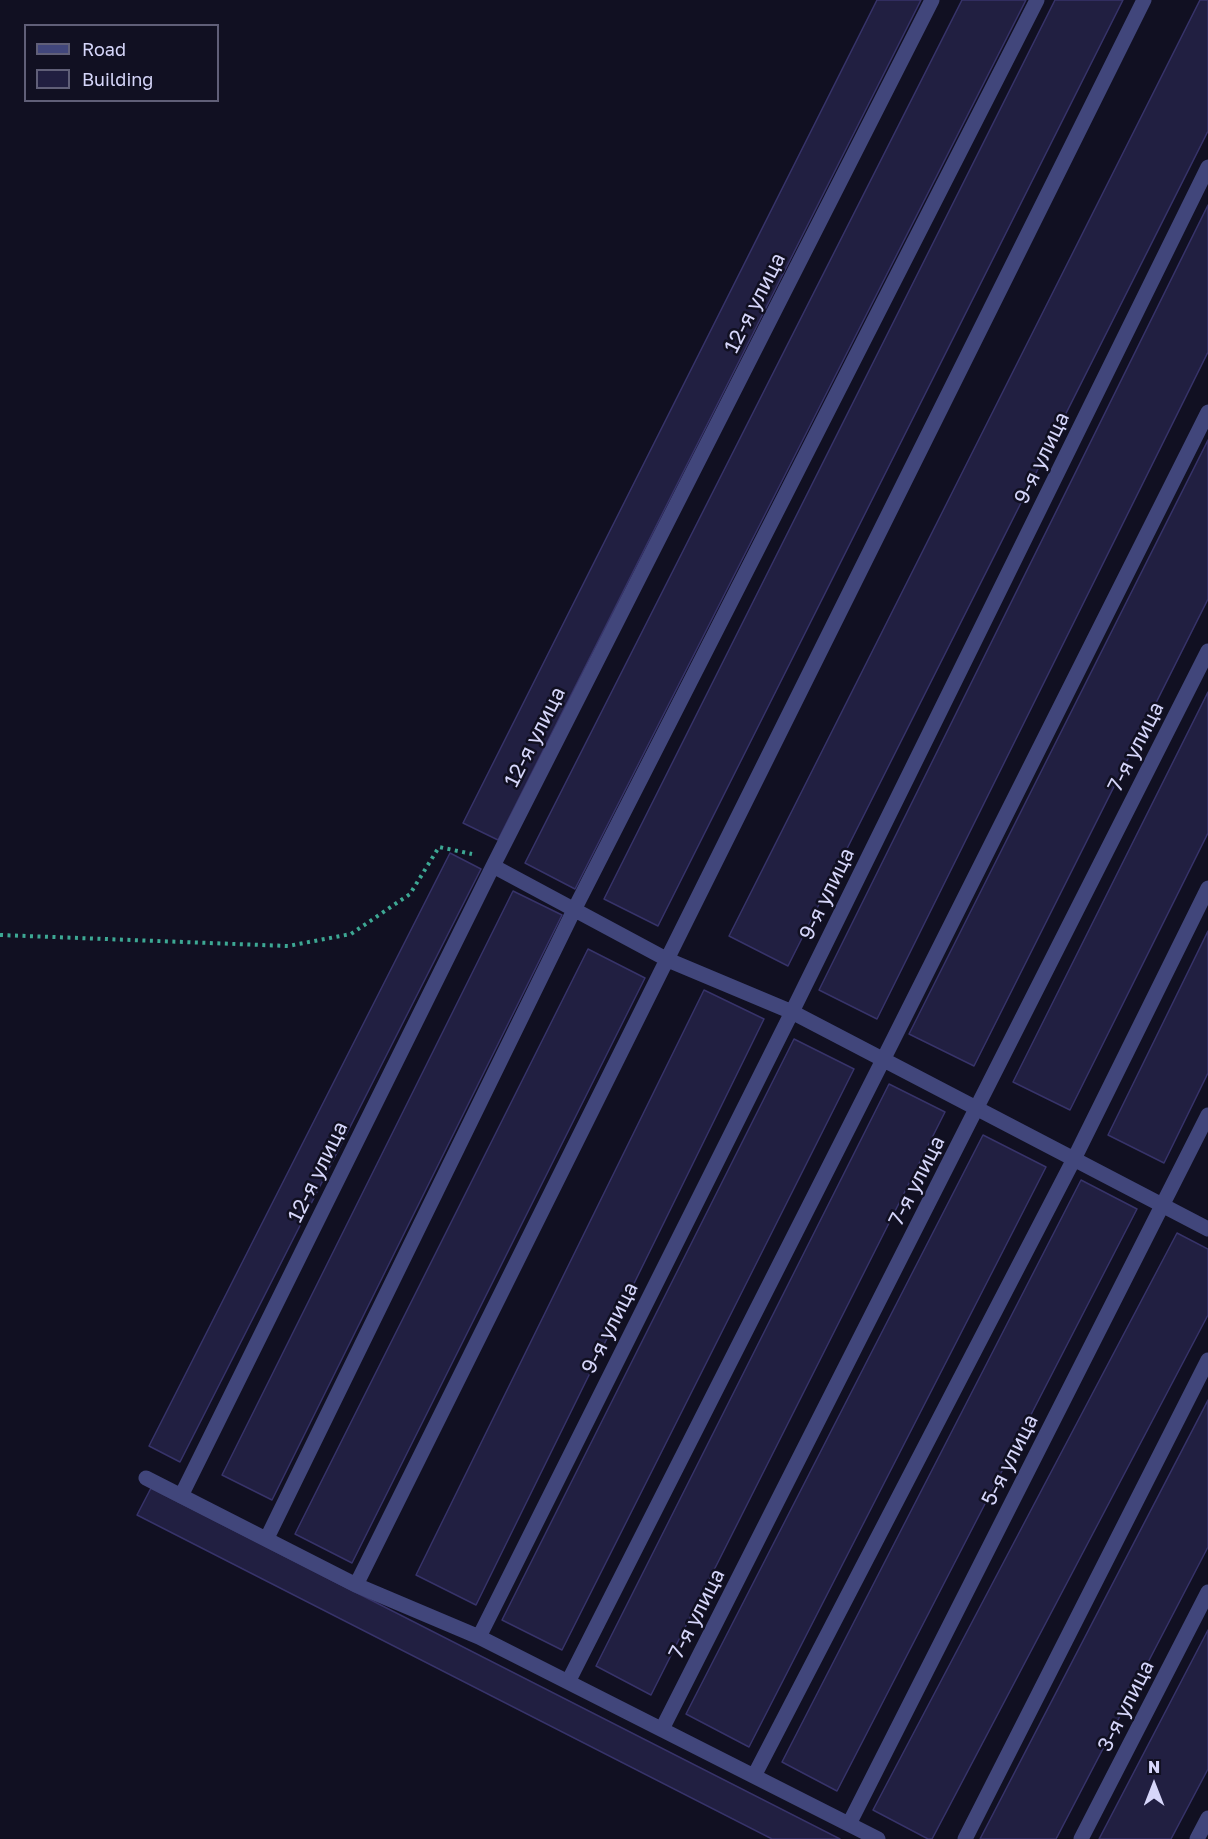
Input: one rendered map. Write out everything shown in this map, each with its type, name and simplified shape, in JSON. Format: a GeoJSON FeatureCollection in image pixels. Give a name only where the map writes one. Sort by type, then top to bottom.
{"type":"FeatureCollection","features":[{"type":"Feature","properties":{"kind":"street","name":"12-я улица"},"geometry":{"type":"LineString","coordinates":[[181,1496],[493,866],[932,0]]}},
{"type":"Feature","properties":{"kind":"street"},"geometry":{"type":"LineString","coordinates":[[267,1538],[574,910],[1037,0]]}},
{"type":"Feature","properties":{"kind":"street"},"geometry":{"type":"LineString","coordinates":[[356,1585],[1144,0]]}},
{"type":"Feature","properties":{"kind":"street","name":"9-я улица"},"geometry":{"type":"LineString","coordinates":[[479,1637],[792,1012],[1208,167]]}},
{"type":"Feature","properties":{"kind":"street"},"geometry":{"type":"LineString","coordinates":[[568,1682],[1208,412]]}},
{"type":"Feature","properties":{"kind":"street","name":"7-я улица"},"geometry":{"type":"LineString","coordinates":[[662,1729],[1208,651]]}},
{"type":"Feature","properties":{"kind":"street"},"geometry":{"type":"LineString","coordinates":[[493,866],[668,960],[792,1012],[1208,1229]]}},
{"type":"Feature","properties":{"kind":"street"},"geometry":{"type":"LineString","coordinates":[[754,1776],[1074,1159],[1208,888]]}},
{"type":"Feature","properties":{"kind":"street","name":"5-я улица"},"geometry":{"type":"LineString","coordinates":[[849,1824],[1208,1115]]}},
{"type":"Feature","properties":{"kind":"street"},"geometry":{"type":"LineString","coordinates":[[965,1839],[1208,1360]]}},
{"type":"Feature","properties":{"kind":"street"},"geometry":{"type":"LineString","coordinates":[[146,1478],[356,1585],[479,1637],[878,1839]]}},
{"type":"Feature","properties":{"kind":"street","name":"3-я улица"},"geometry":{"type":"LineString","coordinates":[[1080,1839],[1208,1592]]}},
{"type":"Feature","properties":{"kind":"street"},"geometry":{"type":"LineString","coordinates":[[1197,1839],[1208,1818]]}},
{"type":"Feature","properties":{"kind":"path"},"geometry":{"type":"LineString","coordinates":[[0,935],[288,946],[351,934],[410,894],[439,847],[471,853],[493,866]]}},
{"type":"Feature","properties":{"kind":"building"},"geometry":{"type":"Polygon","coordinates":[[[877,0],[921,0],[498,840],[463,823],[877,0]]]}},
{"type":"Feature","properties":{"kind":"building"},"geometry":{"type":"Polygon","coordinates":[[[962,0],[1026,0],[575,889],[525,863],[962,0]]]}},
{"type":"Feature","properties":{"kind":"building"},"geometry":{"type":"Polygon","coordinates":[[[1055,0],[1123,0],[658,926],[604,899],[1055,0]]]}},
{"type":"Feature","properties":{"kind":"building"},"geometry":{"type":"Polygon","coordinates":[[[1200,0],[1208,0],[1208,131],[788,966],[729,936],[1200,0]]]}},
{"type":"Feature","properties":{"kind":"building"},"geometry":{"type":"Polygon","coordinates":[[[1208,205],[1208,352],[877,1019],[819,990],[1208,205]]]}},
{"type":"Feature","properties":{"kind":"building"},"geometry":{"type":"Polygon","coordinates":[[[1208,440],[1208,599],[974,1066],[909,1034],[1208,440]]]}},
{"type":"Feature","properties":{"kind":"building"},"geometry":{"type":"Polygon","coordinates":[[[1208,692],[1208,833],[1070,1110],[1013,1082],[1208,692]]]}},
{"type":"Feature","properties":{"kind":"building"},"geometry":{"type":"Polygon","coordinates":[[[450,853],[481,869],[180,1462],[149,1446],[450,853]]]}},
{"type":"Feature","properties":{"kind":"building"},"geometry":{"type":"Polygon","coordinates":[[[513,891],[562,915],[272,1500],[222,1475],[513,891]]]}},
{"type":"Feature","properties":{"kind":"building"},"geometry":{"type":"Polygon","coordinates":[[[1208,931],[1208,1073],[1164,1163],[1108,1135],[1208,931]]]}},
{"type":"Feature","properties":{"kind":"building"},"geometry":{"type":"Polygon","coordinates":[[[588,949],[645,978],[352,1563],[295,1534],[588,949]]]}},
{"type":"Feature","properties":{"kind":"building"},"geometry":{"type":"Polygon","coordinates":[[[704,990],[764,1019],[476,1605],[416,1575],[704,990]]]}},
{"type":"Feature","properties":{"kind":"building"},"geometry":{"type":"Polygon","coordinates":[[[794,1039],[854,1069],[562,1650],[502,1620],[794,1039]]]}},
{"type":"Feature","properties":{"kind":"building"},"geometry":{"type":"Polygon","coordinates":[[[889,1084],[945,1112],[651,1695],[596,1666],[889,1084]]]}},
{"type":"Feature","properties":{"kind":"building"},"geometry":{"type":"Polygon","coordinates":[[[983,1135],[1046,1167],[749,1747],[686,1714],[983,1135]]]}},
{"type":"Feature","properties":{"kind":"building"},"geometry":{"type":"Polygon","coordinates":[[[1081,1180],[1137,1209],[837,1791],[782,1762],[1081,1180]]]}},
{"type":"Feature","properties":{"kind":"building"},"geometry":{"type":"Polygon","coordinates":[[[1177,1233],[1208,1249],[1208,1315],[932,1839],[928,1839],[873,1810],[1177,1233]]]}},
{"type":"Feature","properties":{"kind":"building"},"geometry":{"type":"Polygon","coordinates":[[[1208,1400],[1208,1547],[1056,1839],[980,1839],[1208,1400]]]}},
{"type":"Feature","properties":{"kind":"building"},"geometry":{"type":"Polygon","coordinates":[[[151,1488],[840,1839],[772,1839],[137,1515],[151,1488]]]}},
{"type":"Feature","properties":{"kind":"building"},"geometry":{"type":"Polygon","coordinates":[[[1208,1630],[1208,1769],[1171,1839],[1099,1839],[1208,1630]]]}}]}
